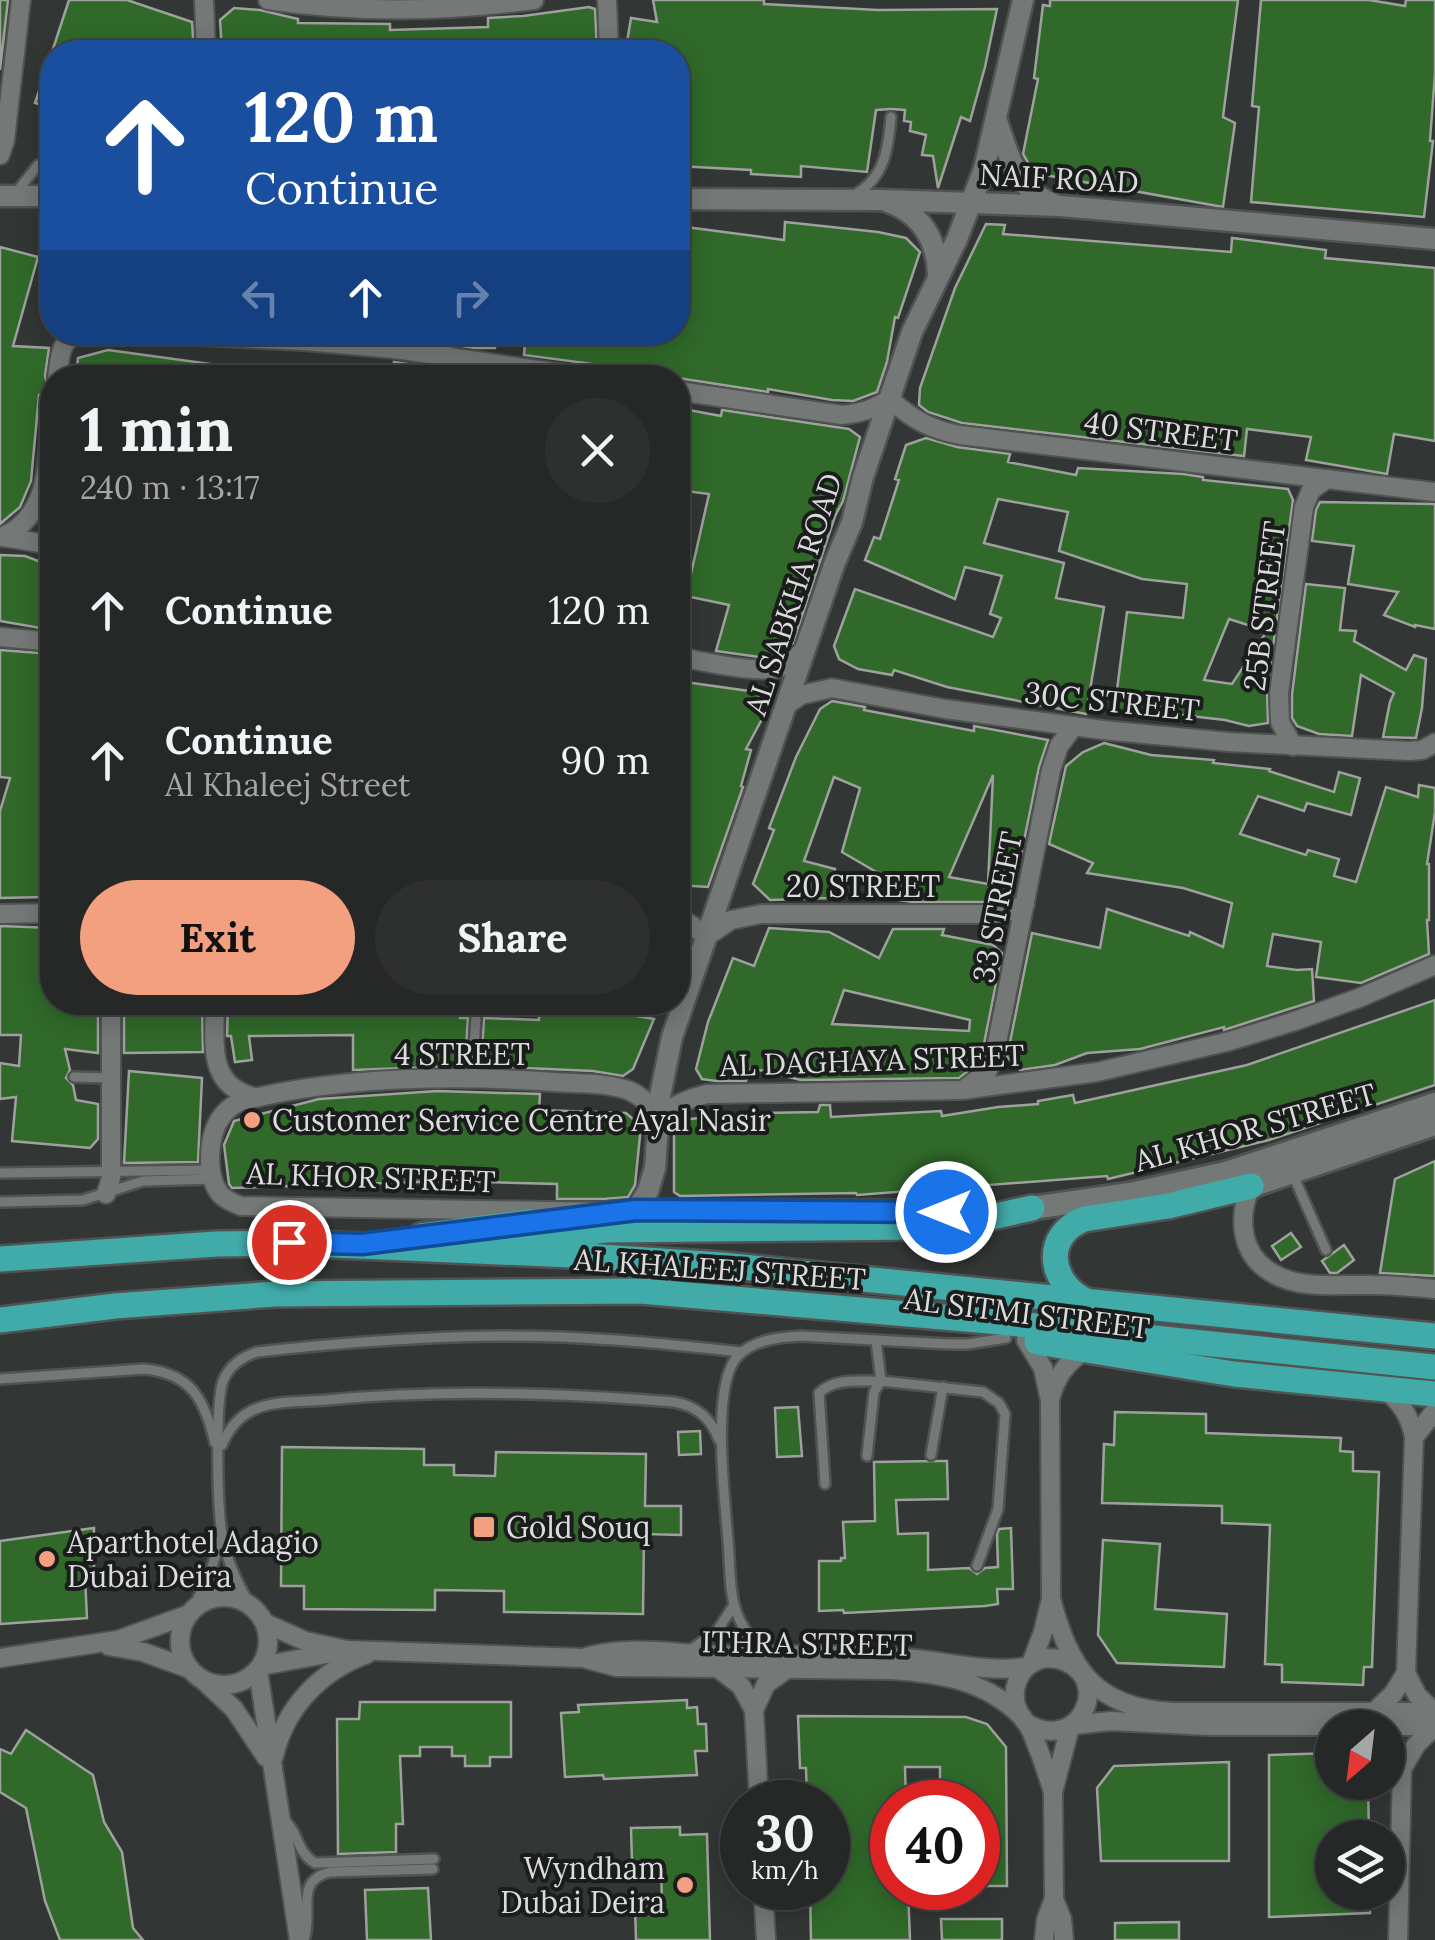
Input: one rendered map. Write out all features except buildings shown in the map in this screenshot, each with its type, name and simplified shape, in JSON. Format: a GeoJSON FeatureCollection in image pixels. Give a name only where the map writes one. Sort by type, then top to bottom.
{"type":"FeatureCollection","features":[{"type":"Feature","properties":{"kind":"main road","name":"AL KHOR STREET"},"geometry":{"type":"LineString","coordinates":[[1032,1208],[1130,1194],[1226,1172],[1435,1104]]}},
{"type":"Feature","properties":{"kind":"main road","name":"AL KHOR STREET"},"geometry":{"type":"LineString","coordinates":[[1251,1186],[1435,1124]]}},
{"type":"Feature","properties":{"kind":"main road"},"geometry":{"type":"LineString","coordinates":[[1091,1303],[1069,1290],[1056,1268],[1058,1243],[1073,1224],[1251,1186]]}},
{"type":"Feature","properties":{"kind":"main road"},"geometry":{"type":"LineString","coordinates":[[465,1250],[512,1240],[606,1230],[933,1226],[1032,1208]]}},
{"type":"Feature","properties":{"kind":"main road"},"geometry":{"type":"LineString","coordinates":[[362,1244],[609,1212]]}},
{"type":"Feature","properties":{"kind":"main road","name":"AL KHALEEJ STREET"},"geometry":{"type":"LineString","coordinates":[[0,1259],[216,1244],[362,1244],[722,1265],[1435,1336]]}},
{"type":"Feature","properties":{"kind":"main road","name":"AL SITMI STREET"},"geometry":{"type":"LineString","coordinates":[[550,1291],[636,1305],[1016,1339],[1234,1374],[1435,1394]]}},
{"type":"Feature","properties":{"kind":"main road","name":"AL KHALEEJ STREET"},"geometry":{"type":"LineString","coordinates":[[0,1320],[238,1296],[640,1291],[970,1319],[1435,1367]]}},
{"type":"Feature","properties":{"kind":"street"},"geometry":{"type":"LineString","coordinates":[[0,155],[6,140],[5,94],[21,0]]}},
{"type":"Feature","properties":{"kind":"street"},"geometry":{"type":"LineString","coordinates":[[204,0],[206,40]]}},
{"type":"Feature","properties":{"kind":"street"},"geometry":{"type":"LineString","coordinates":[[268,0],[444,8],[534,0]]}},
{"type":"Feature","properties":{"kind":"street"},"geometry":{"type":"LineString","coordinates":[[608,0],[610,40]]}},
{"type":"Feature","properties":{"kind":"street","name":"AL SABKHA ROAD"},"geometry":{"type":"LineString","coordinates":[[690,986],[852,522],[863,477],[912,332],[957,240],[984,169],[1023,0]]}},
{"type":"Feature","properties":{"kind":"street"},"geometry":{"type":"LineString","coordinates":[[996,119],[1016,173],[1027,188],[1042,200],[1060,206]]}},
{"type":"Feature","properties":{"kind":"street"},"geometry":{"type":"LineString","coordinates":[[7,196],[40,196]]}},
{"type":"Feature","properties":{"kind":"street","name":"NAIF ROAD"},"geometry":{"type":"LineString","coordinates":[[690,199],[1060,206],[1435,239]]}},
{"type":"Feature","properties":{"kind":"street"},"geometry":{"type":"LineString","coordinates":[[881,200],[901,206],[918,218],[937,254],[938,274]]}},
{"type":"Feature","properties":{"kind":"street"},"geometry":{"type":"LineString","coordinates":[[398,345],[506,365]]}},
{"type":"Feature","properties":{"kind":"street"},"geometry":{"type":"LineString","coordinates":[[445,365],[446,356]]}},
{"type":"Feature","properties":{"kind":"street"},"geometry":{"type":"LineString","coordinates":[[690,392],[842,415],[859,414],[890,399]]}},
{"type":"Feature","properties":{"kind":"street","name":"40 STREET"},"geometry":{"type":"LineString","coordinates":[[890,399],[922,424],[950,433],[1435,492]]}},
{"type":"Feature","properties":{"kind":"street","name":"25B STREET"},"geometry":{"type":"LineString","coordinates":[[1293,746],[1280,722],[1279,694],[1304,507],[1311,490],[1327,479]]}},
{"type":"Feature","properties":{"kind":"street"},"geometry":{"type":"LineString","coordinates":[[1,537],[29,520],[40,497]]}},
{"type":"Feature","properties":{"kind":"street"},"geometry":{"type":"LineString","coordinates":[[1,537],[40,543]]}},
{"type":"Feature","properties":{"kind":"street"},"geometry":{"type":"LineString","coordinates":[[0,637],[40,641]]}},
{"type":"Feature","properties":{"kind":"street"},"geometry":{"type":"LineString","coordinates":[[690,659],[762,670],[779,668],[806,647]]}},
{"type":"Feature","properties":{"kind":"street","name":"30C STREET"},"geometry":{"type":"LineString","coordinates":[[788,704],[801,695],[832,688],[945,709],[1166,736],[1410,751],[1435,743]]}},
{"type":"Feature","properties":{"kind":"street","name":"33 STREET"},"geometry":{"type":"LineString","coordinates":[[962,1090],[987,1072],[994,1058],[1051,770],[1060,746],[1074,726]]}},
{"type":"Feature","properties":{"kind":"street","name":"20 STREET"},"geometry":{"type":"LineString","coordinates":[[706,937],[718,927],[746,916],[988,914],[1007,912],[1025,904]]}},
{"type":"Feature","properties":{"kind":"street"},"geometry":{"type":"LineString","coordinates":[[0,914],[40,913]]}},
{"type":"Feature","properties":{"kind":"street"},"geometry":{"type":"LineString","coordinates":[[690,924],[706,937]]}},
{"type":"Feature","properties":{"kind":"street","name":"AL DAGHAYA STREET"},"geometry":{"type":"LineString","coordinates":[[658,1116],[707,1094],[962,1090],[1098,1072],[1230,1041],[1359,998],[1435,965]]}},
{"type":"Feature","properties":{"kind":"street"},"geometry":{"type":"LineString","coordinates":[[106,1194],[111,1170],[112,1015]]}},
{"type":"Feature","properties":{"kind":"street"},"geometry":{"type":"LineString","coordinates":[[215,1015],[218,1068],[233,1088],[256,1097]]}},
{"type":"Feature","properties":{"kind":"street","name":"AL SABKHA ROAD"},"geometry":{"type":"LineString","coordinates":[[636,1210],[652,1180],[667,1056],[680,1015]]}},
{"type":"Feature","properties":{"kind":"street","name":"4 STREET"},"geometry":{"type":"LineString","coordinates":[[256,1097],[374,1082],[545,1082],[614,1088],[638,1095],[658,1116]]}},
{"type":"Feature","properties":{"kind":"street"},"geometry":{"type":"LineString","coordinates":[[212,1174],[213,1131],[219,1118],[228,1108],[256,1097]]}},
{"type":"Feature","properties":{"kind":"street","name":"AL KHOR STREET"},"geometry":{"type":"LineString","coordinates":[[212,1174],[220,1194],[241,1206],[609,1212],[946,1212],[1032,1208]]}},
{"type":"Feature","properties":{"kind":"street"},"geometry":{"type":"LineString","coordinates":[[1251,1186],[1244,1203],[1244,1236],[1260,1264],[1274,1274],[1312,1283],[1435,1289]]}},
{"type":"Feature","properties":{"kind":"street"},"geometry":{"type":"LineString","coordinates":[[1016,1339],[1043,1368],[1050,1400],[1051,1599],[1044,1632],[1014,1695],[1053,1792]]}},
{"type":"Feature","properties":{"kind":"street"},"geometry":{"type":"LineString","coordinates":[[1050,1400],[1062,1370],[1086,1350]]}},
{"type":"Feature","properties":{"kind":"street"},"geometry":{"type":"LineString","coordinates":[[1382,1710],[1406,1673],[1414,1437],[1405,1409],[1384,1389]]}},
{"type":"Feature","properties":{"kind":"street"},"geometry":{"type":"LineString","coordinates":[[1414,1437],[1435,1411]]}},
{"type":"Feature","properties":{"kind":"street"},"geometry":{"type":"LineString","coordinates":[[0,1658],[94,1646],[142,1634],[214,1598],[226,1596],[249,1604],[265,1623],[268,1634],[259,1668],[271,1766],[301,1940]]}},
{"type":"Feature","properties":{"kind":"street"},"geometry":{"type":"LineString","coordinates":[[1051,1599],[1088,1695],[1086,1706],[1072,1726],[1053,1792],[1054,1898],[1064,1940]]}},
{"type":"Feature","properties":{"kind":"street"},"geometry":{"type":"LineString","coordinates":[[190,1612],[182,1626],[180,1648],[195,1674],[234,1710],[271,1766]]}},
{"type":"Feature","properties":{"kind":"street","name":"ITHRA STREET"},"geometry":{"type":"LineString","coordinates":[[265,1623],[304,1641],[347,1650],[582,1658],[616,1667],[719,1669],[785,1662],[906,1658],[993,1670],[1029,1666]]}},
{"type":"Feature","properties":{"kind":"street"},"geometry":{"type":"LineString","coordinates":[[94,1646],[144,1652],[224,1685],[237,1684],[259,1668]]}},
{"type":"Feature","properties":{"kind":"street","name":"ITHRA STREET"},"geometry":{"type":"LineString","coordinates":[[259,1668],[347,1650]]}},
{"type":"Feature","properties":{"kind":"street"},"geometry":{"type":"LineString","coordinates":[[271,1766],[276,1743],[299,1702],[314,1685],[333,1670],[375,1651]]}},
{"type":"Feature","properties":{"kind":"street","name":"ITHRA STREET"},"geometry":{"type":"LineString","coordinates":[[582,1658],[616,1651],[935,1674],[992,1692],[1024,1719]]}},
{"type":"Feature","properties":{"kind":"street"},"geometry":{"type":"LineString","coordinates":[[1029,1666],[1052,1658],[1064,1660],[1096,1688],[1152,1711],[1315,1718]]}},
{"type":"Feature","properties":{"kind":"street"},"geometry":{"type":"LineString","coordinates":[[754,1710],[766,1684],[785,1662]]}},
{"type":"Feature","properties":{"kind":"street"},"geometry":{"type":"LineString","coordinates":[[719,1669],[741,1686],[754,1710],[758,1780]]}},
{"type":"Feature","properties":{"kind":"street"},"geometry":{"type":"LineString","coordinates":[[1406,1673],[1417,1695],[1435,1712]]}},
{"type":"Feature","properties":{"kind":"street"},"geometry":{"type":"LineString","coordinates":[[1405,1716],[1435,1712]]}},
{"type":"Feature","properties":{"kind":"street"},"geometry":{"type":"LineString","coordinates":[[1024,1719],[1049,1732],[1112,1721],[1209,1726],[1315,1723]]}},
{"type":"Feature","properties":{"kind":"street"},"geometry":{"type":"LineString","coordinates":[[1405,1724],[1435,1726]]}},
{"type":"Feature","properties":{"kind":"street"},"geometry":{"type":"LineString","coordinates":[[1405,1765],[1416,1745],[1435,1726]]}},
{"type":"Feature","properties":{"kind":"street"},"geometry":{"type":"LineString","coordinates":[[1398,1940],[1401,1800]]}},
{"type":"Feature","properties":{"kind":"street"},"geometry":{"type":"LineString","coordinates":[[1044,1940],[1054,1898]]}},
{"type":"Feature","properties":{"kind":"street"},"geometry":{"type":"LineString","coordinates":[[764,1910],[766,1940]]}},
{"type":"Feature","properties":{"kind":"lane"},"geometry":{"type":"LineString","coordinates":[[846,199],[860,193],[880,172],[889,144],[890,117]]}},
{"type":"Feature","properties":{"kind":"lane"},"geometry":{"type":"LineString","coordinates":[[7,196],[40,165]]}},
{"type":"Feature","properties":{"kind":"lane"},"geometry":{"type":"LineString","coordinates":[[472,1079],[476,1015]]}},
{"type":"Feature","properties":{"kind":"lane"},"geometry":{"type":"LineString","coordinates":[[74,1076],[110,1078]]}},
{"type":"Feature","properties":{"kind":"lane"},"geometry":{"type":"LineString","coordinates":[[0,1173],[111,1170],[212,1174]]}},
{"type":"Feature","properties":{"kind":"lane"},"geometry":{"type":"LineString","coordinates":[[1292,1172],[1326,1250]]}},
{"type":"Feature","properties":{"kind":"lane"},"geometry":{"type":"LineString","coordinates":[[0,1202],[84,1200],[143,1181],[212,1174]]}},
{"type":"Feature","properties":{"kind":"lane"},"geometry":{"type":"LineString","coordinates":[[249,1604],[222,1535],[219,1460],[220,1394],[224,1378],[233,1364],[247,1355],[402,1339],[499,1336],[628,1341],[741,1352]]}},
{"type":"Feature","properties":{"kind":"lane"},"geometry":{"type":"LineString","coordinates":[[785,1662],[746,1632],[734,1605],[721,1448],[726,1381],[734,1360],[755,1345],[785,1337],[968,1344],[1016,1339]]}},
{"type":"Feature","properties":{"kind":"lane"},"geometry":{"type":"LineString","coordinates":[[867,1456],[874,1392],[882,1381],[876,1340]]}},
{"type":"Feature","properties":{"kind":"lane"},"geometry":{"type":"LineString","coordinates":[[0,1380],[144,1369],[168,1373],[193,1389],[203,1403],[219,1460]]}},
{"type":"Feature","properties":{"kind":"lane"},"geometry":{"type":"LineString","coordinates":[[825,1484],[819,1393],[826,1386],[882,1381],[983,1392],[999,1403],[1006,1414],[998,1509],[976,1566]]}},
{"type":"Feature","properties":{"kind":"lane"},"geometry":{"type":"LineString","coordinates":[[931,1455],[942,1388]]}},
{"type":"Feature","properties":{"kind":"lane"},"geometry":{"type":"LineString","coordinates":[[219,1460],[229,1429],[254,1409],[334,1399],[431,1394],[593,1396],[685,1404],[705,1416],[721,1448]]}},
{"type":"Feature","properties":{"kind":"lane"},"geometry":{"type":"LineString","coordinates":[[190,1612],[210,1573],[222,1535]]}},
{"type":"Feature","properties":{"kind":"lane"},"geometry":{"type":"LineString","coordinates":[[681,1654],[717,1631],[734,1605]]}},
{"type":"Feature","properties":{"kind":"lane"},"geometry":{"type":"LineString","coordinates":[[279,1816],[292,1827],[304,1855],[315,1863],[434,1864],[320,1875],[306,1892],[308,1921],[301,1940]]}},
{"type":"Feature","properties":{"kind":"place","name":"Customer Service Centre Ayal Nasir"},"geometry":{"type":"Point","coordinates":[252,1120]}},
{"type":"Feature","properties":{"kind":"place","name":"Gold Souq"},"geometry":{"type":"Point","coordinates":[484,1527]}},
{"type":"Feature","properties":{"kind":"place","name":"Aparthotel Adagio Dubai Deira"},"geometry":{"type":"Point","coordinates":[47,1559]}},
{"type":"Feature","properties":{"kind":"place","name":"Wyndham Dubai Deira"},"geometry":{"type":"Point","coordinates":[685,1885]}},
{"type":"Feature","properties":{"kind":"route"},"geometry":{"type":"LineString","coordinates":[[289,1242],[362,1244],[636,1210],[946,1212]]}}]}
